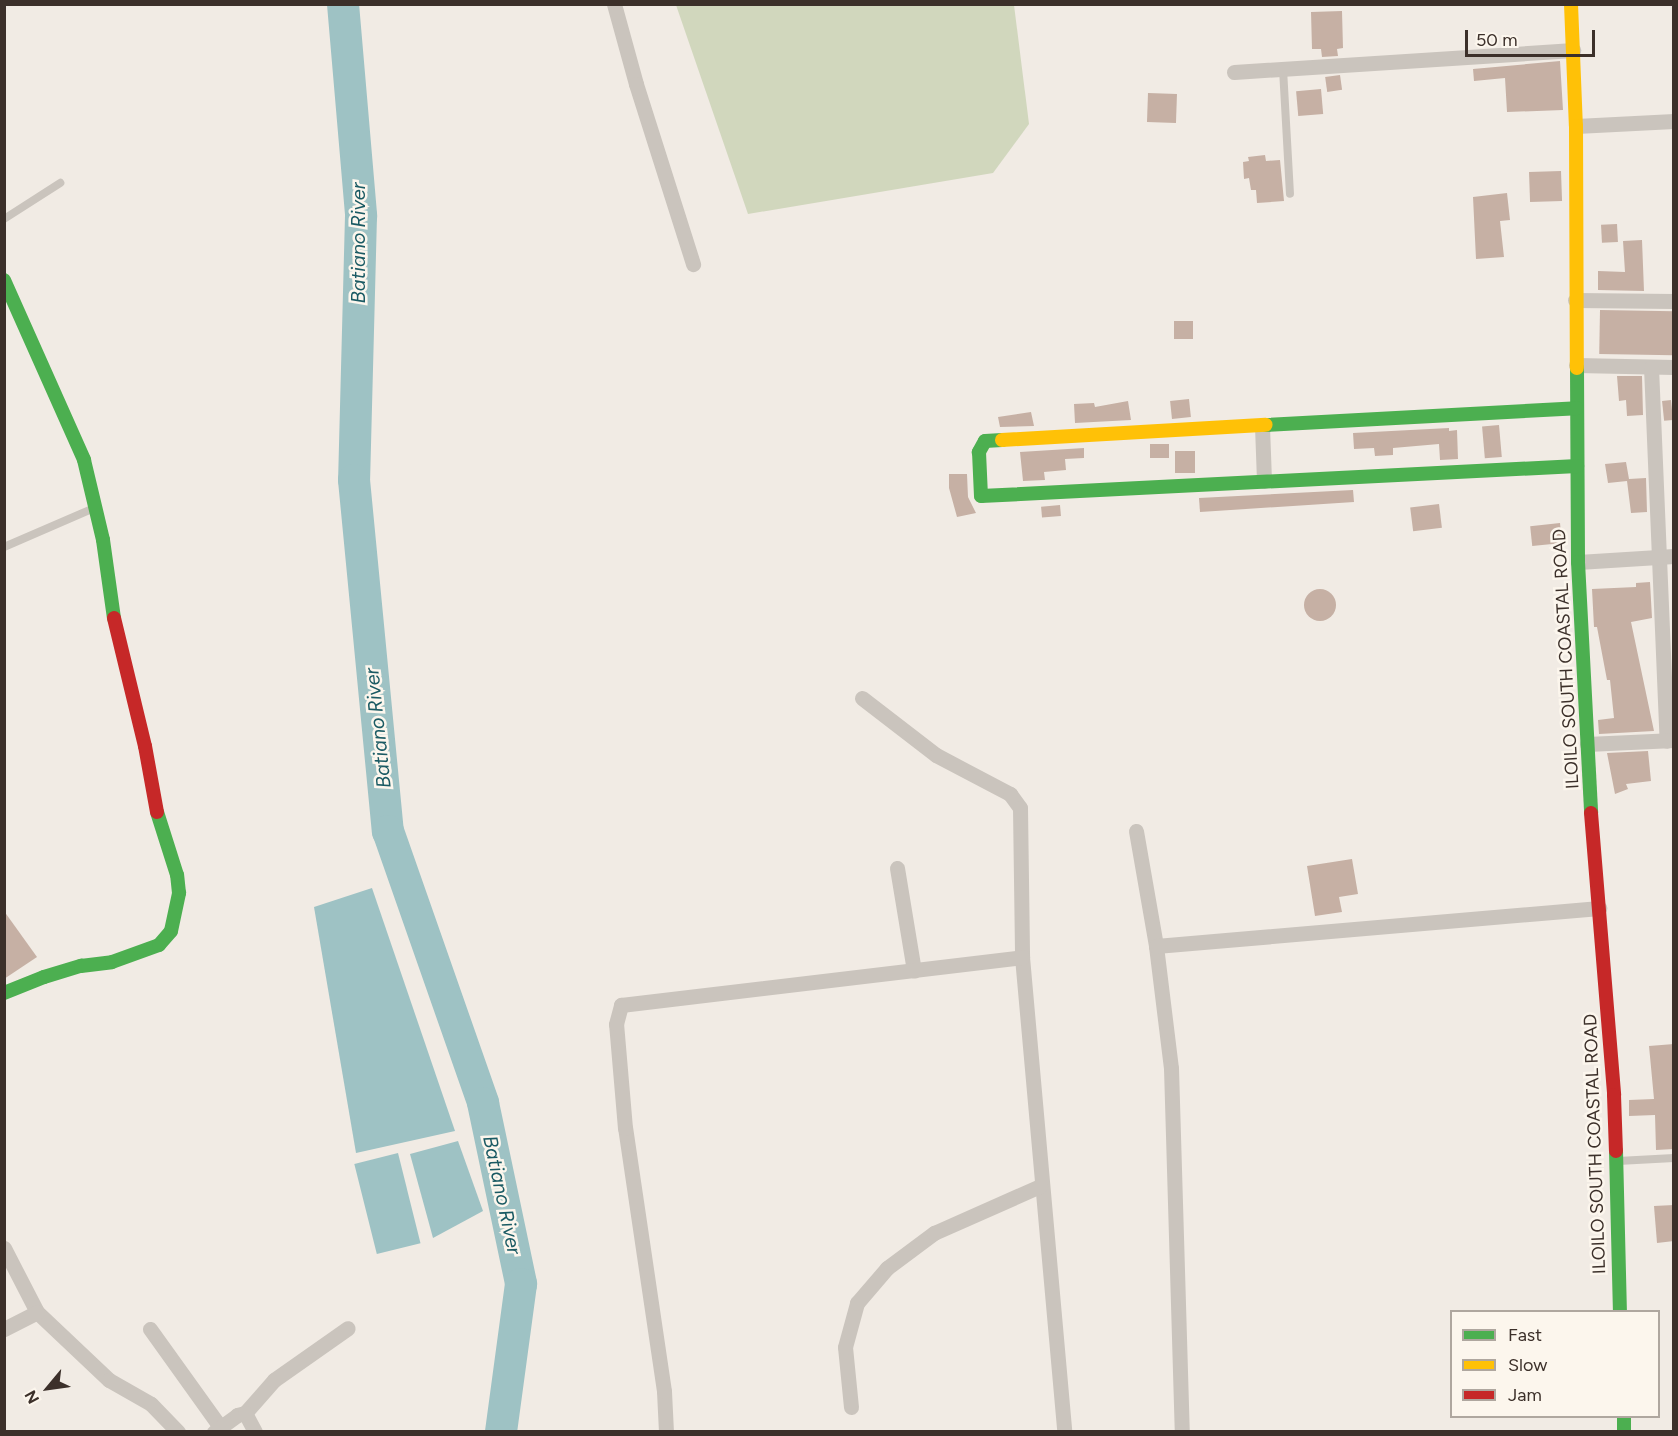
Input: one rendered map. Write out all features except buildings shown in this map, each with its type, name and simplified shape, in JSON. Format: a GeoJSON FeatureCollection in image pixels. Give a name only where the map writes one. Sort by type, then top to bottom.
{"type":"FeatureCollection","features":[{"type":"Feature","properties":{"kind":"street"},"geometry":{"type":"LineString","coordinates":[[614,4],[636,84],[693,264]]}},
{"type":"Feature","properties":{"kind":"street","name":"ILOILO SOUTH COASTAL ROAD"},"geometry":{"type":"LineString","coordinates":[[1571,4],[1576,126],[1578,562],[1587,744],[1614,1095],[1620,1310]]}},
{"type":"Feature","properties":{"kind":"street"},"geometry":{"type":"LineString","coordinates":[[1234,72],[1573,50]]}},
{"type":"Feature","properties":{"kind":"street"},"geometry":{"type":"LineString","coordinates":[[1576,126],[1674,121]]}},
{"type":"Feature","properties":{"kind":"street"},"geometry":{"type":"LineString","coordinates":[[4,280],[84,460],[104,540],[116,635],[142,735],[158,819],[177,875],[179,893],[171,931],[159,945],[112,962],[81,966],[44,977],[4,993]]}},
{"type":"Feature","properties":{"kind":"street"},"geometry":{"type":"LineString","coordinates":[[1575,300],[1674,301]]}},
{"type":"Feature","properties":{"kind":"street"},"geometry":{"type":"LineString","coordinates":[[1576,365],[1674,367]]}},
{"type":"Feature","properties":{"kind":"street"},"geometry":{"type":"LineString","coordinates":[[1587,744],[1670,740],[1666,557],[1651,367]]}},
{"type":"Feature","properties":{"kind":"street"},"geometry":{"type":"LineString","coordinates":[[1577,408],[985,441],[979,452],[981,496],[1577,465]]}},
{"type":"Feature","properties":{"kind":"street"},"geometry":{"type":"LineString","coordinates":[[1262,426],[1264,481]]}},
{"type":"Feature","properties":{"kind":"street"},"geometry":{"type":"LineString","coordinates":[[1578,562],[1666,557]]}},
{"type":"Feature","properties":{"kind":"street"},"geometry":{"type":"LineString","coordinates":[[862,698],[936,756],[1010,794],[1020,808],[1022,957],[1040,1186],[1064,1431]]}},
{"type":"Feature","properties":{"kind":"street"},"geometry":{"type":"LineString","coordinates":[[1136,831],[1156,946],[1171,1068],[1182,1431]]}},
{"type":"Feature","properties":{"kind":"street"},"geometry":{"type":"LineString","coordinates":[[897,868],[914,971]]}},
{"type":"Feature","properties":{"kind":"street"},"geometry":{"type":"LineString","coordinates":[[1156,946],[1599,908]]}},
{"type":"Feature","properties":{"kind":"street"},"geometry":{"type":"LineString","coordinates":[[666,1431],[664,1391],[625,1128],[616,1024],[621,1005],[1022,957]]}},
{"type":"Feature","properties":{"kind":"street"},"geometry":{"type":"LineString","coordinates":[[851,1407],[845,1347],[857,1303],[887,1268],[934,1233],[1040,1186]]}},
{"type":"Feature","properties":{"kind":"street"},"geometry":{"type":"LineString","coordinates":[[4,1248],[37,1312],[109,1380],[151,1404],[178,1431]]}},
{"type":"Feature","properties":{"kind":"street"},"geometry":{"type":"LineString","coordinates":[[4,1329],[37,1312]]}},
{"type":"Feature","properties":{"kind":"street"},"geometry":{"type":"LineString","coordinates":[[150,1329],[217,1430],[237,1415],[245,1413],[274,1380],[348,1328]]}},
{"type":"Feature","properties":{"kind":"street"},"geometry":{"type":"LineString","coordinates":[[245,1413],[255,1431]]}},
{"type":"Feature","properties":{"kind":"lane"},"geometry":{"type":"LineString","coordinates":[[1283,69],[1290,194]]}},
{"type":"Feature","properties":{"kind":"lane"},"geometry":{"type":"LineString","coordinates":[[4,219],[60,183]]}},
{"type":"Feature","properties":{"kind":"lane"},"geometry":{"type":"LineString","coordinates":[[4,547],[96,508]]}},
{"type":"Feature","properties":{"kind":"lane"},"geometry":{"type":"LineString","coordinates":[[1616,1161],[1674,1158]]}},
{"type":"Feature","properties":{"kind":"green space"},"geometry":{"type":"Polygon","coordinates":[[[676,5],[1014,5],[1029,124],[993,173],[748,214],[676,5]]]}},
{"type":"Feature","properties":{"kind":"water"},"geometry":{"type":"Polygon","coordinates":[[[372,888],[455,1131],[356,1153],[314,907],[372,888]]]}},
{"type":"Feature","properties":{"kind":"water"},"geometry":{"type":"Polygon","coordinates":[[[458,1141],[483,1211],[433,1238],[410,1154],[458,1141]]]}},
{"type":"Feature","properties":{"kind":"water"},"geometry":{"type":"Polygon","coordinates":[[[398,1153],[420,1243],[377,1254],[354,1164],[398,1153]]]}},
{"type":"Feature","properties":{"kind":"waterway","name":"Batiano River"},"geometry":{"type":"LineString","coordinates":[[343,4],[361,216],[354,480],[388,831],[483,1103],[521,1284],[501,1432]]}},
{"type":"Feature","properties":{"kind":"traffic: fast"},"geometry":{"type":"LineString","coordinates":[[4,280],[84,460],[103,540],[114,618]]}},
{"type":"Feature","properties":{"kind":"traffic: fast"},"geometry":{"type":"LineString","coordinates":[[1577,368],[1578,562],[1591,813]]}},
{"type":"Feature","properties":{"kind":"traffic: fast"},"geometry":{"type":"LineString","coordinates":[[1266,425],[1577,408]]}},
{"type":"Feature","properties":{"kind":"traffic: fast"},"geometry":{"type":"LineString","coordinates":[[1002,440],[985,441],[979,452],[981,496],[1577,466]]}},
{"type":"Feature","properties":{"kind":"traffic: fast"},"geometry":{"type":"LineString","coordinates":[[4,993],[44,977],[81,966],[112,962],[159,945],[171,931],[179,893],[177,875],[157,812]]}},
{"type":"Feature","properties":{"kind":"traffic: fast"},"geometry":{"type":"LineString","coordinates":[[1616,1151],[1620,1310]]}},
{"type":"Feature","properties":{"kind":"traffic: fast"},"geometry":{"type":"LineString","coordinates":[[1624,1418],[1624,1432]]}},
{"type":"Feature","properties":{"kind":"traffic: slow"},"geometry":{"type":"LineString","coordinates":[[1571,4],[1576,126],[1577,368]]}},
{"type":"Feature","properties":{"kind":"traffic: slow"},"geometry":{"type":"LineString","coordinates":[[1002,440],[1266,425]]}},
{"type":"Feature","properties":{"kind":"traffic: jam"},"geometry":{"type":"LineString","coordinates":[[114,618],[145,746],[157,812]]}},
{"type":"Feature","properties":{"kind":"traffic: jam"},"geometry":{"type":"LineString","coordinates":[[1591,813],[1614,1095],[1616,1151]]}}]}
